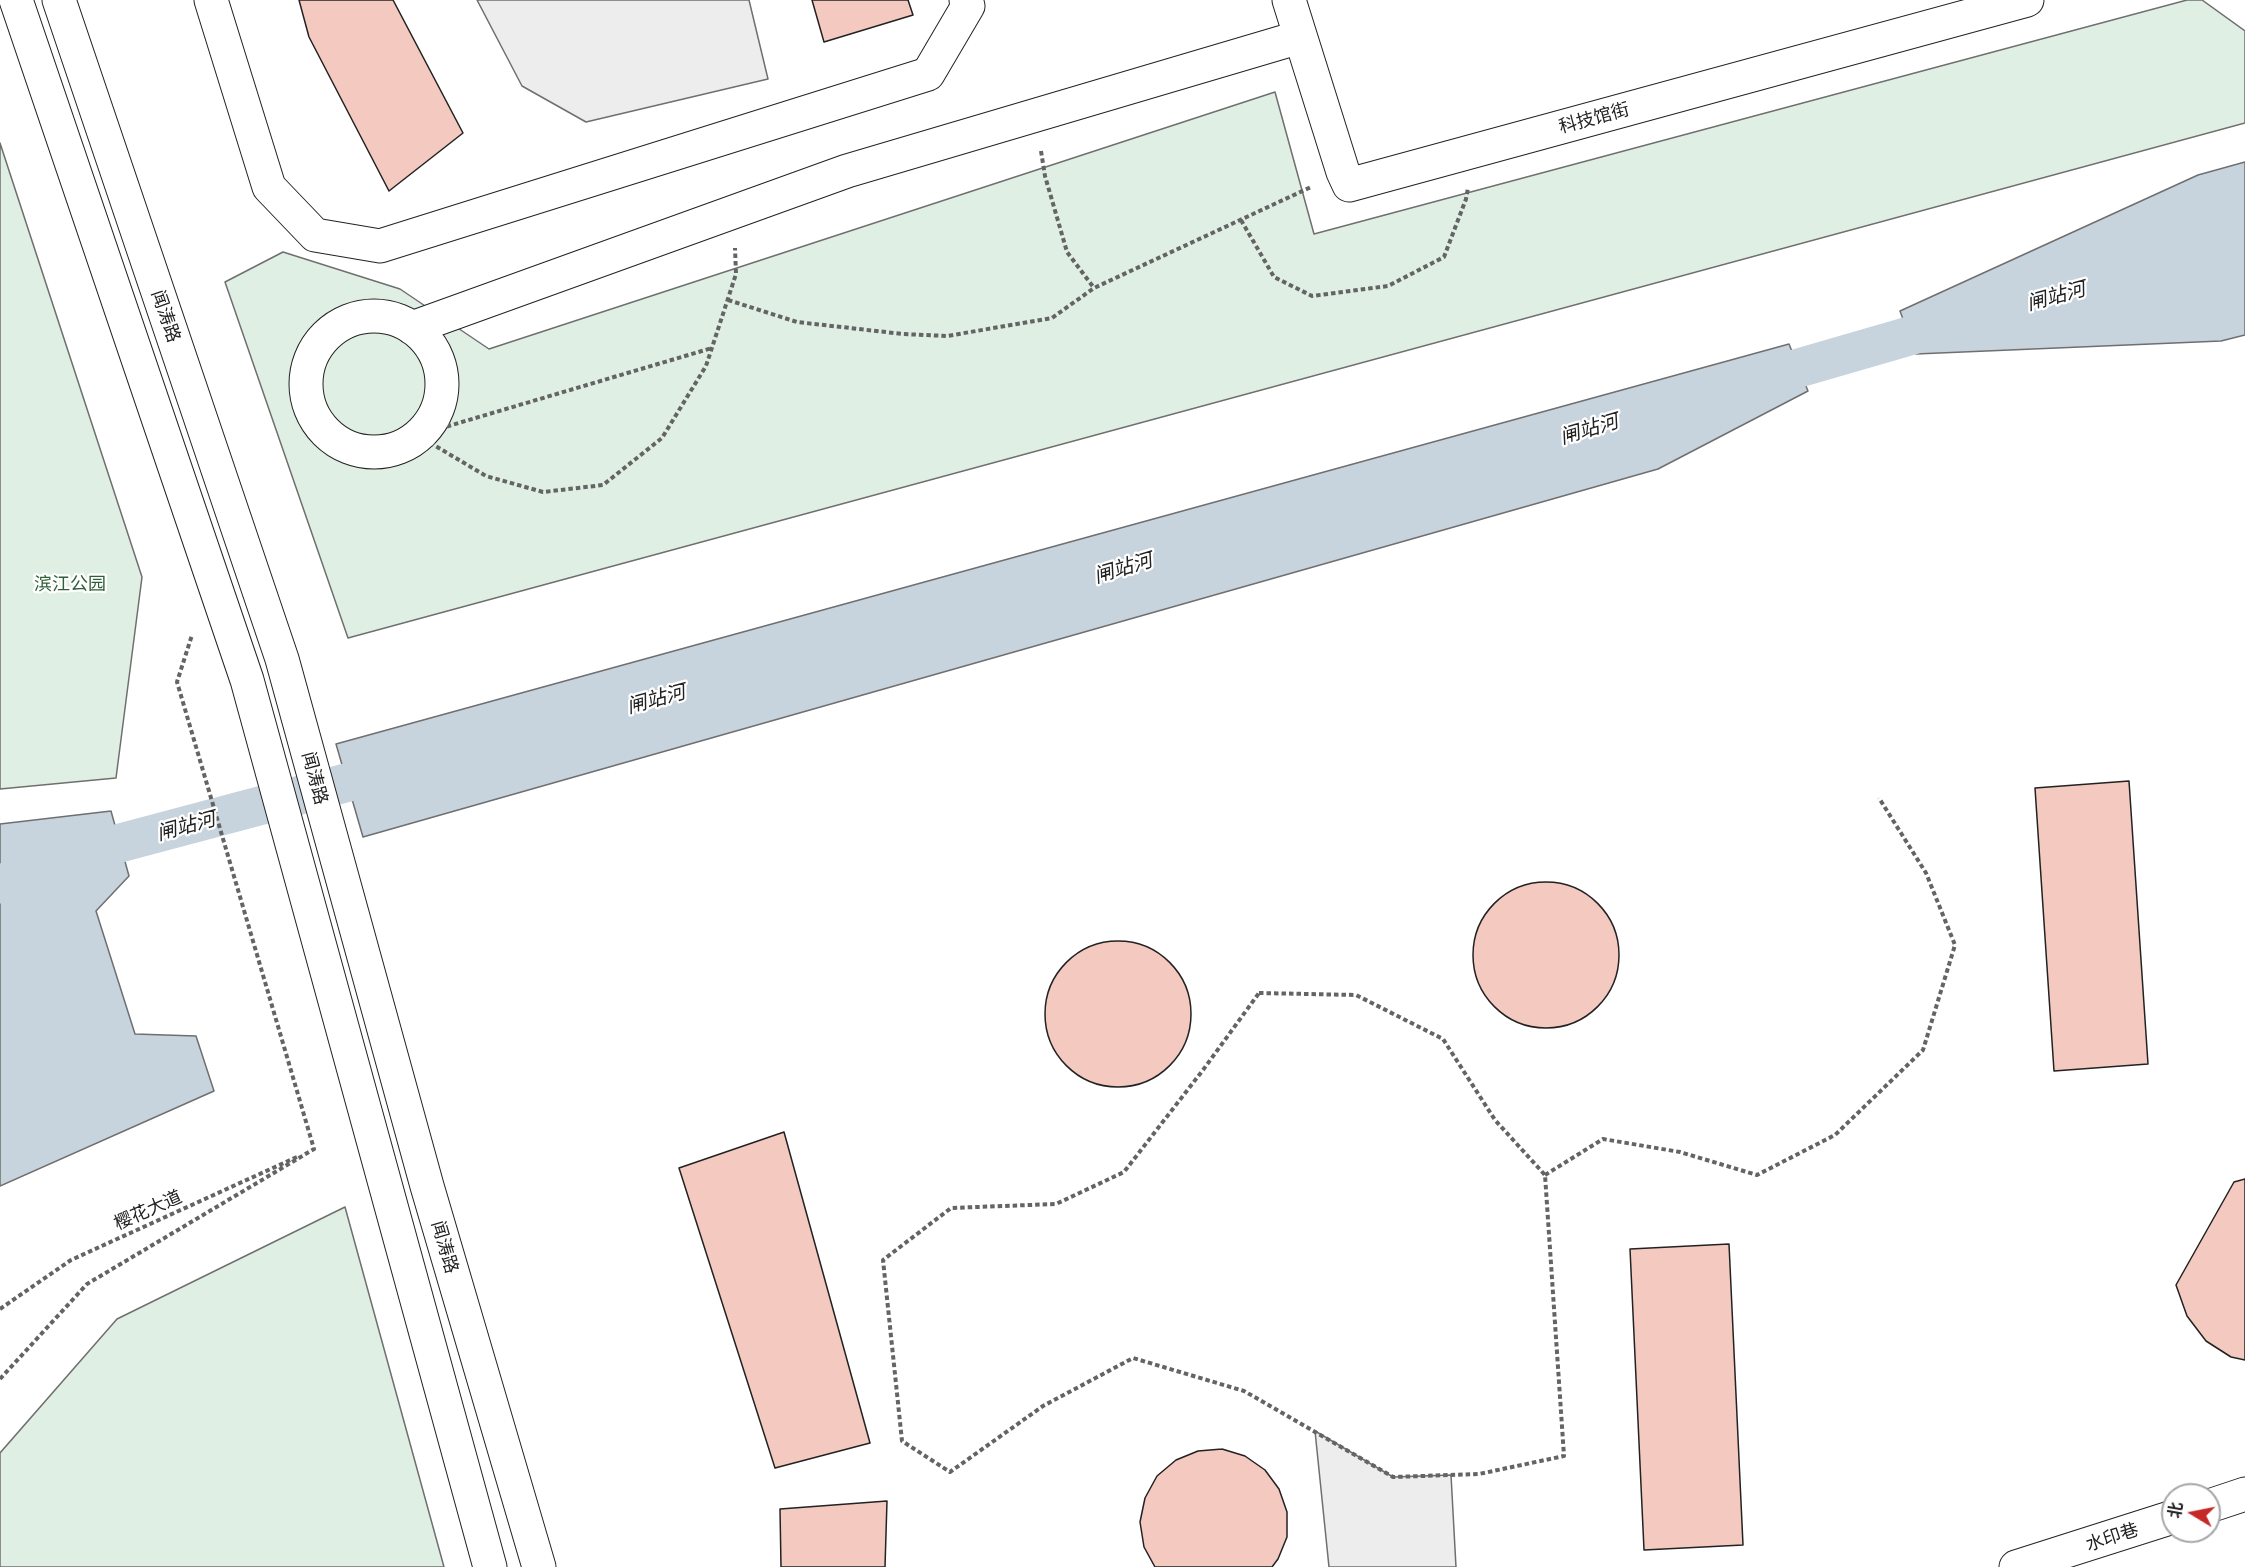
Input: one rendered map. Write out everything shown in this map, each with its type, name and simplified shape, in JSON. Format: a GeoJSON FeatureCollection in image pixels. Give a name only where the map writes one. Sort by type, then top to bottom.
{"type":"FeatureCollection","features":[{"type":"Feature","properties":{"kind":"main road"},"geometry":{"type":"LineString","coordinates":[[16,0],[247,680],[489,1567]]}},
{"type":"Feature","properties":{"kind":"main road","name":"闻涛路"},"geometry":{"type":"LineString","coordinates":[[59,0],[282,659],[427,1186],[539,1567]]}},
{"type":"Feature","properties":{"kind":"main road"},"geometry":{"type":"LineString","coordinates":[[211,0],[269,187],[315,235],[380,246],[927,74],[968,6],[966,0]]}},
{"type":"Feature","properties":{"kind":"main road"},"geometry":{"type":"LineString","coordinates":[[1289,0],[1343,172]]}},
{"type":"Feature","properties":{"kind":"main road","name":"科技馆街"},"geometry":{"type":"LineString","coordinates":[[1343,172],[1349,185],[2027,0]]}},
{"type":"Feature","properties":{"kind":"main road"},"geometry":{"type":"LineString","coordinates":[[412,328],[847,171],[1300,38]]}},
{"type":"Feature","properties":{"kind":"main road"},"geometry":{"type":"LineString","coordinates":[[370,316],[392,318],[412,328],[428,343],[439,363],[442,385],[438,407],[427,426],[417,435],[410,442],[390,451],[368,452],[346,447],[327,434],[314,416],[306,394],[307,372],[315,350],[328,333],[348,321],[370,316]]}},
{"type":"Feature","properties":{"kind":"main road"},"geometry":{"type":"LineString","coordinates":[[2221,1502],[2245,1494]]}},
{"type":"Feature","properties":{"kind":"main road","name":"水印巷"},"geometry":{"type":"LineString","coordinates":[[2016,1567],[2161,1521]]}},
{"type":"Feature","properties":{"kind":"path"},"geometry":{"type":"LineString","coordinates":[[1034,116],[1045,176],[1067,252],[1094,288]]}},
{"type":"Feature","properties":{"kind":"path"},"geometry":{"type":"LineString","coordinates":[[1241,220],[1274,276],[1312,296],[1388,286],[1444,257],[1466,199],[1474,151]]}},
{"type":"Feature","properties":{"kind":"path"},"geometry":{"type":"LineString","coordinates":[[728,300],[797,322],[903,334],[947,336],[1052,318],[1094,288],[1343,172]]}},
{"type":"Feature","properties":{"kind":"path"},"geometry":{"type":"LineString","coordinates":[[417,435],[486,476],[543,492],[603,485],[662,438],[706,366],[736,274],[732,212]]}},
{"type":"Feature","properties":{"kind":"path"},"geometry":{"type":"LineString","coordinates":[[417,435],[712,348]]}},
{"type":"Feature","properties":{"kind":"path"},"geometry":{"type":"LineString","coordinates":[[0,1379],[87,1284],[314,1149],[177,682],[194,629]]}},
{"type":"Feature","properties":{"kind":"path"},"geometry":{"type":"LineString","coordinates":[[1545,1175],[1603,1138],[1680,1152],[1757,1174],[1835,1135],[1923,1050],[1955,945],[1926,873],[1879,798]]}},
{"type":"Feature","properties":{"kind":"path"},"geometry":{"type":"LineString","coordinates":[[1259,993],[1356,995],[1443,1040],[1495,1120],[1545,1175],[1564,1456],[1479,1474],[1393,1477],[1244,1391],[1133,1358],[1043,1406],[950,1472],[902,1441],[883,1260],[951,1208],[1056,1204],[1124,1172],[1259,993]]}},
{"type":"Feature","properties":{"kind":"path","name":"樱花大道"},"geometry":{"type":"LineString","coordinates":[[0,1309],[71,1260],[314,1149]]}},
{"type":"Feature","properties":{"kind":"green space"},"geometry":{"type":"Polygon","coordinates":[[[2187,0],[2202,0],[2245,31],[2245,123],[348,638],[225,282],[283,252],[400,289],[489,349],[1275,92],[1314,234],[2187,0]]]}},
{"type":"Feature","properties":{"kind":"green space","name":"滨江公园"},"geometry":{"type":"Polygon","coordinates":[[[0,143],[142,577],[116,778],[0,789],[0,143]]]}},
{"type":"Feature","properties":{"kind":"green space"},"geometry":{"type":"Polygon","coordinates":[[[345,1207],[444,1567],[0,1567],[0,1453],[117,1319],[345,1207]]]}},
{"type":"Feature","properties":{"kind":"shaded area"},"geometry":{"type":"Polygon","coordinates":[[[477,0],[749,0],[768,79],[586,122],[522,86],[477,0]]]}},
{"type":"Feature","properties":{"kind":"shaded area"},"geometry":{"type":"Polygon","coordinates":[[[1315,1431],[1393,1477],[1451,1475],[1456,1567],[1329,1567],[1315,1431]]]}},
{"type":"Feature","properties":{"kind":"water"},"geometry":{"type":"Polygon","coordinates":[[[2245,162],[2245,335],[2221,341],[1916,354],[1900,311],[2198,175],[2245,162]]]}},
{"type":"Feature","properties":{"kind":"water"},"geometry":{"type":"Polygon","coordinates":[[[1789,344],[1808,391],[1658,469],[363,837],[336,744],[1789,344]]]}},
{"type":"Feature","properties":{"kind":"water"},"geometry":{"type":"Polygon","coordinates":[[[111,811],[129,876],[96,911],[135,1034],[196,1036],[214,1091],[0,1186],[0,824],[111,811]]]}},
{"type":"Feature","properties":{"kind":"building"},"geometry":{"type":"Polygon","coordinates":[[[299,0],[393,0],[463,133],[389,191],[309,37],[299,0]]]}},
{"type":"Feature","properties":{"kind":"building"},"geometry":{"type":"Polygon","coordinates":[[[812,0],[908,0],[913,15],[824,42],[812,0]]]}},
{"type":"Feature","properties":{"kind":"building"},"geometry":{"type":"Polygon","coordinates":[[[2129,781],[2148,1064],[2054,1071],[2035,788],[2129,781]]]}},
{"type":"Feature","properties":{"kind":"building"},"geometry":{"type":"Polygon","coordinates":[[[1546,882],[1574,887],[1598,903],[1614,927],[1619,955],[1614,983],[1598,1007],[1574,1023],[1546,1028],[1518,1023],[1494,1007],[1478,983],[1473,955],[1478,927],[1494,903],[1518,887],[1546,882]]]}},
{"type":"Feature","properties":{"kind":"building"},"geometry":{"type":"Polygon","coordinates":[[[1118,941],[1146,946],[1170,962],[1186,986],[1191,1014],[1186,1042],[1170,1066],[1146,1082],[1118,1087],[1090,1082],[1066,1066],[1050,1042],[1045,1014],[1050,986],[1066,962],[1090,946],[1118,941]]]}},
{"type":"Feature","properties":{"kind":"building"},"geometry":{"type":"Polygon","coordinates":[[[784,1132],[870,1443],[775,1468],[679,1168],[784,1132]]]}},
{"type":"Feature","properties":{"kind":"building"},"geometry":{"type":"Polygon","coordinates":[[[2245,1179],[2245,1360],[2231,1357],[2206,1341],[2187,1316],[2176,1285],[2234,1182],[2245,1179]]]}},
{"type":"Feature","properties":{"kind":"building"},"geometry":{"type":"Polygon","coordinates":[[[1729,1244],[1743,1545],[1644,1550],[1630,1249],[1729,1244]]]}},
{"type":"Feature","properties":{"kind":"building"},"geometry":{"type":"Polygon","coordinates":[[[1222,1449],[1245,1456],[1265,1470],[1279,1489],[1287,1512],[1287,1537],[1278,1559],[1272,1567],[1155,1567],[1144,1547],[1140,1522],[1145,1498],[1157,1476],[1176,1460],[1198,1451],[1222,1449]]]}},
{"type":"Feature","properties":{"kind":"building"},"geometry":{"type":"Polygon","coordinates":[[[887,1501],[885,1567],[781,1567],[780,1509],[887,1501]]]}},
{"type":"Feature","properties":{"kind":"waterway","name":"闸站河"},"geometry":{"type":"LineString","coordinates":[[1747,383],[1961,321]]}},
{"type":"Feature","properties":{"kind":"waterway","name":"闸站河"},"geometry":{"type":"LineString","coordinates":[[0,884],[120,843],[398,769]]}}]}
